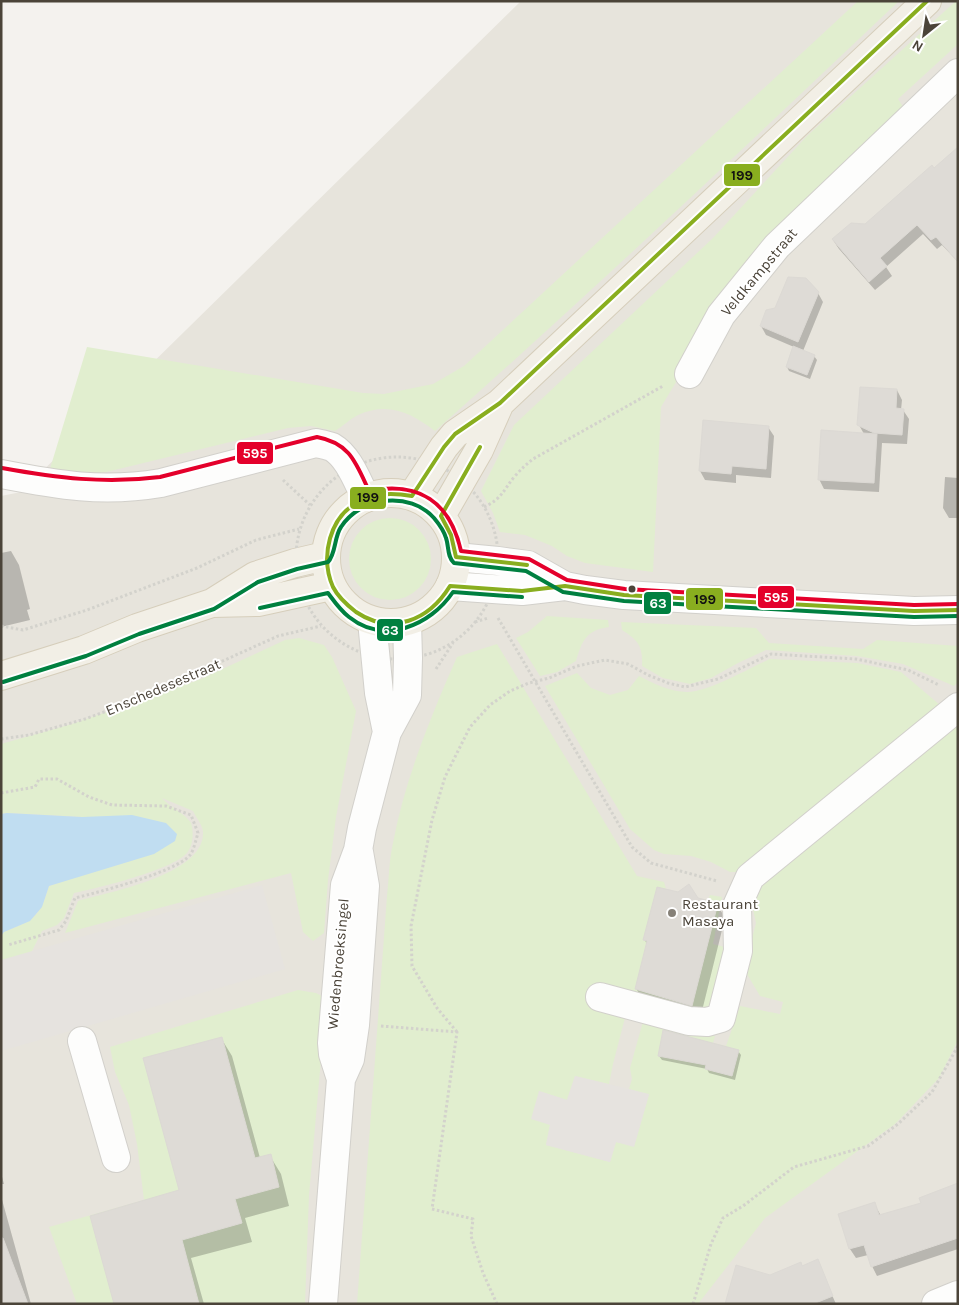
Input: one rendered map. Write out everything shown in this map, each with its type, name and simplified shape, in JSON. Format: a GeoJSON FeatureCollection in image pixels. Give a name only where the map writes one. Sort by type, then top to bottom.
{"type":"FeatureCollection","features":[{"type":"Feature","properties":{"kind":"main road"},"geometry":{"type":"LineString","coordinates":[[412,496],[444,447],[455,434],[500,403],[927,1]]}},
{"type":"Feature","properties":{"kind":"main road"},"geometry":{"type":"LineString","coordinates":[[441,516],[479,450],[500,403]]}},
{"type":"Feature","properties":{"kind":"main road"},"geometry":{"type":"LineString","coordinates":[[396,493],[412,496],[427,504],[441,516],[449,528],[456,557],[455,572],[443,598],[433,609],[421,617],[407,622],[389,624],[372,621],[355,614],[341,601],[331,586],[326,571],[325,556],[328,538],[337,521],[350,508],[366,498],[396,493]]}},
{"type":"Feature","properties":{"kind":"main road"},"geometry":{"type":"LineString","coordinates":[[1,676],[84,650],[137,628],[212,603],[255,576],[295,563],[325,556]]}},
{"type":"Feature","properties":{"kind":"main road"},"geometry":{"type":"LineString","coordinates":[[212,603],[258,602],[331,586]]}},
{"type":"Feature","properties":{"kind":"street","name":"Veldkampstraat"},"geometry":{"type":"LineString","coordinates":[[689,374],[721,316],[778,246],[958,73]]}},
{"type":"Feature","properties":{"kind":"street"},"geometry":{"type":"LineString","coordinates":[[1,474],[83,488],[135,487],[161,483],[316,443],[331,446],[341,454],[366,498]]}},
{"type":"Feature","properties":{"kind":"street"},"geometry":{"type":"LineString","coordinates":[[456,557],[528,565],[565,586]]}},
{"type":"Feature","properties":{"kind":"street"},"geometry":{"type":"LineString","coordinates":[[450,586],[522,591],[565,586],[624,595],[914,611],[958,610]]}},
{"type":"Feature","properties":{"kind":"street","name":"Wiedenbroeksingel"},"geometry":{"type":"LineString","coordinates":[[372,621],[379,693],[387,732]]}},
{"type":"Feature","properties":{"kind":"street","name":"Wiedenbroeksingel"},"geometry":{"type":"LineString","coordinates":[[341,1079],[333,1054],[332,1036],[345,885],[358,850],[387,732],[407,695],[407,622]]}},
{"type":"Feature","properties":{"kind":"street"},"geometry":{"type":"LineString","coordinates":[[600,996],[689,1021],[707,1022],[721,1018],[738,951],[736,906],[750,878],[950,697]]}},
{"type":"Feature","properties":{"kind":"street","name":"Wiedenbroeksingel"},"geometry":{"type":"LineString","coordinates":[[323,1304],[341,1079],[350,1059],[355,1025],[365,886],[358,850]]}},
{"type":"Feature","properties":{"kind":"street"},"geometry":{"type":"LineString","coordinates":[[82,1041],[116,1158]]}},
{"type":"Feature","properties":{"kind":"street"},"geometry":{"type":"LineString","coordinates":[[936,1304],[958,1295]]}},
{"type":"Feature","properties":{"kind":"path"},"geometry":{"type":"LineString","coordinates":[[484,507],[495,502],[521,469],[533,459],[659,388],[689,374]]}},
{"type":"Feature","properties":{"kind":"path"},"geometry":{"type":"LineString","coordinates":[[396,456],[416,458],[434,463],[453,474],[470,488],[484,507],[493,527],[498,550],[497,572],[493,589],[483,612],[470,628],[454,642],[436,651],[408,658],[390,659],[364,654],[333,637],[321,626],[311,612],[298,580],[295,563],[299,528],[310,505],[322,489],[350,467],[376,458],[396,456]]}},
{"type":"Feature","properties":{"kind":"path"},"geometry":{"type":"LineString","coordinates":[[1,626],[23,630],[87,610],[197,568],[256,540],[299,528]]}},
{"type":"Feature","properties":{"kind":"path"},"geometry":{"type":"LineString","coordinates":[[497,616],[632,847],[657,866],[744,889]]}},
{"type":"Feature","properties":{"kind":"path","name":"Enschedesestraat"},"geometry":{"type":"LineString","coordinates":[[1,738],[28,734],[85,719],[134,701],[278,636],[321,626]]}},
{"type":"Feature","properties":{"kind":"path"},"geometry":{"type":"LineString","coordinates":[[497,1304],[483,1273],[470,1236],[473,1219],[432,1209],[458,1032],[437,1008],[412,966],[412,926],[432,820],[445,777],[470,727],[490,705],[510,691],[578,666],[605,660],[628,664],[648,675],[685,687],[718,679],[771,654],[856,660],[908,670],[950,697]]}},
{"type":"Feature","properties":{"kind":"path"},"geometry":{"type":"LineString","coordinates":[[1,793],[35,787],[39,779],[57,779],[89,797],[112,805],[166,806],[191,815],[198,833],[191,854],[176,865],[112,888],[75,898],[66,921],[59,930],[8,945]]}},
{"type":"Feature","properties":{"kind":"path"},"geometry":{"type":"LineString","coordinates":[[355,1025],[458,1032]]}},
{"type":"Feature","properties":{"kind":"path"},"geometry":{"type":"LineString","coordinates":[[693,1304],[711,1244],[723,1218],[743,1206],[794,1166],[868,1146],[891,1130],[932,1092],[958,1046]]}},
{"type":"Feature","properties":{"kind":"shaded area"},"geometry":{"type":"Polygon","coordinates":[[[521,1],[958,1],[958,1304],[1,1304],[1,496],[21,492],[521,1]]]}},
{"type":"Feature","properties":{"kind":"shaded area"},"geometry":{"type":"Polygon","coordinates":[[[262,885],[285,969],[1,1051],[1,960],[262,885]]]}},
{"type":"Feature","properties":{"kind":"shaded area"},"geometry":{"type":"Polygon","coordinates":[[[575,1076],[649,1094],[634,1147],[616,1142],[610,1162],[546,1145],[550,1125],[531,1119],[539,1091],[567,1100],[575,1076]]]}},
{"type":"Feature","properties":{"kind":"green space"},"geometry":{"type":"Polygon","coordinates":[[[858,1],[899,1],[611,272],[435,431],[408,414],[389,409],[379,409],[352,418],[335,431],[311,426],[288,428],[98,474],[49,472],[87,347],[363,393],[384,394],[433,384],[464,366],[858,1]]]}},
{"type":"Feature","properties":{"kind":"green space"},"geometry":{"type":"Polygon","coordinates":[[[958,1],[958,44],[898,99],[906,111],[744,269],[661,407],[653,572],[585,563],[525,535],[500,532],[493,513],[481,491],[514,425],[713,238],[807,136],[958,1]]]}},
{"type":"Feature","properties":{"kind":"green space"},"geometry":{"type":"Polygon","coordinates":[[[382,518],[398,518],[413,525],[424,536],[431,551],[428,575],[419,588],[398,600],[382,600],[367,593],[356,582],[349,567],[349,551],[356,536],[367,525],[382,518]]]}},
{"type":"Feature","properties":{"kind":"green space"},"geometry":{"type":"Polygon","coordinates":[[[547,616],[608,620],[609,627],[595,631],[586,638],[580,648],[576,661],[557,672],[540,676],[516,638],[528,632],[547,616]]]}},
{"type":"Feature","properties":{"kind":"green space"},"geometry":{"type":"Polygon","coordinates":[[[621,622],[756,628],[769,643],[863,649],[877,640],[958,646],[958,682],[954,686],[903,664],[857,656],[766,650],[711,678],[690,684],[663,678],[642,666],[640,648],[632,637],[622,630],[621,622]]]}},
{"type":"Feature","properties":{"kind":"green space"},"geometry":{"type":"Polygon","coordinates":[[[299,638],[324,645],[332,657],[356,711],[336,817],[324,933],[313,941],[303,932],[291,873],[65,933],[78,901],[132,887],[153,879],[189,860],[199,847],[203,830],[193,811],[162,798],[191,823],[191,847],[187,853],[166,866],[151,872],[74,893],[64,918],[57,925],[42,931],[15,985],[1,989],[1,936],[4,932],[34,917],[42,905],[49,886],[73,878],[83,817],[1,814],[1,744],[72,724],[201,679],[285,640],[299,638]]]}},
{"type":"Feature","properties":{"kind":"green space"},"geometry":{"type":"Polygon","coordinates":[[[497,644],[637,876],[664,882],[666,889],[657,887],[644,940],[705,955],[718,903],[708,900],[710,895],[722,897],[713,944],[732,949],[709,1011],[627,1010],[609,1084],[575,1076],[567,1100],[539,1091],[550,1125],[546,1145],[610,1162],[616,1142],[634,1146],[649,1095],[629,1089],[632,1079],[630,1068],[644,1018],[715,1036],[713,1043],[726,1046],[740,1006],[780,1014],[783,1002],[760,996],[744,969],[756,923],[751,900],[755,879],[958,715],[958,1040],[939,1078],[895,1124],[765,1218],[698,1304],[357,1304],[387,896],[390,863],[398,819],[404,795],[428,725],[457,657],[497,644]]]}},
{"type":"Feature","properties":{"kind":"green space"},"geometry":{"type":"Polygon","coordinates":[[[770,659],[857,663],[901,672],[947,711],[740,872],[730,872],[711,862],[691,856],[664,854],[654,850],[630,829],[545,686],[577,673],[591,688],[610,695],[628,690],[639,676],[668,689],[681,692],[697,691],[718,684],[770,659]]]}},
{"type":"Feature","properties":{"kind":"green space"},"geometry":{"type":"Polygon","coordinates":[[[298,990],[316,993],[324,997],[326,1003],[309,1195],[305,1304],[77,1304],[49,1227],[144,1200],[137,1144],[129,1105],[115,1072],[110,1047],[298,990]]]}},
{"type":"Feature","properties":{"kind":"water"},"geometry":{"type":"Polygon","coordinates":[[[1,814],[82,817],[132,815],[166,823],[177,834],[175,841],[154,854],[49,886],[42,907],[30,921],[4,932],[1,936],[1,814]]]}},
{"type":"Feature","properties":{"kind":"building"},"geometry":{"type":"Polygon","coordinates":[[[958,147],[958,262],[936,237],[931,240],[917,225],[880,258],[887,266],[869,282],[832,239],[851,223],[865,224],[932,165],[934,168],[958,147]]]}},
{"type":"Feature","properties":{"kind":"building"},"geometry":{"type":"Polygon","coordinates":[[[788,277],[806,278],[819,292],[798,342],[760,326],[766,310],[775,308],[788,277]]]}},
{"type":"Feature","properties":{"kind":"building"},"geometry":{"type":"Polygon","coordinates":[[[793,346],[815,355],[807,375],[786,367],[793,346]]]}},
{"type":"Feature","properties":{"kind":"building"},"geometry":{"type":"Polygon","coordinates":[[[860,387],[897,389],[896,408],[904,409],[902,435],[874,433],[857,425],[860,387]]]}},
{"type":"Feature","properties":{"kind":"building"},"geometry":{"type":"Polygon","coordinates":[[[703,420],[769,426],[766,469],[732,466],[731,474],[699,471],[703,420]]]}},
{"type":"Feature","properties":{"kind":"building"},"geometry":{"type":"Polygon","coordinates":[[[821,430],[877,434],[874,483],[818,480],[821,430]]]}},
{"type":"Feature","properties":{"kind":"building"},"geometry":{"type":"Polygon","coordinates":[[[689,884],[698,898],[718,903],[692,1006],[635,989],[647,941],[643,940],[657,887],[678,892],[689,884]]]}},
{"type":"Feature","properties":{"kind":"building"},"geometry":{"type":"Polygon","coordinates":[[[663,1030],[739,1050],[732,1076],[705,1069],[706,1065],[658,1056],[663,1030]]]}},
{"type":"Feature","properties":{"kind":"building"},"geometry":{"type":"Polygon","coordinates":[[[222,1037],[255,1158],[271,1154],[279,1187],[235,1199],[242,1223],[182,1240],[199,1304],[114,1304],[90,1216],[179,1190],[143,1058],[222,1037]]]}},
{"type":"Feature","properties":{"kind":"building"},"geometry":{"type":"Polygon","coordinates":[[[958,1183],[958,1238],[871,1267],[864,1245],[849,1249],[838,1214],[875,1202],[879,1215],[921,1203],[919,1198],[958,1183]]]}},
{"type":"Feature","properties":{"kind":"building"},"geometry":{"type":"Polygon","coordinates":[[[1,1238],[3,1238],[28,1304],[1,1304],[1,1238]]]}},
{"type":"Feature","properties":{"kind":"building"},"geometry":{"type":"Polygon","coordinates":[[[818,1259],[833,1296],[813,1304],[725,1304],[736,1265],[770,1275],[801,1262],[802,1266],[818,1259]]]}},
{"type":"Feature","properties":{"kind":"transit line","name":"199"},"geometry":{"type":"LineString","coordinates":[[927,1],[500,403],[455,434],[444,447],[412,496],[392,494],[372,496],[349,508],[334,527],[330,538],[327,563],[333,587],[343,601],[356,612],[383,623],[409,621],[421,615],[432,608],[450,586],[522,591],[565,586],[624,595],[914,611],[958,610]]}},
{"type":"Feature","properties":{"kind":"transit line","name":"595"},"geometry":{"type":"LineString","coordinates":[[2,468],[81,479],[140,479],[160,477],[317,437],[328,440],[345,449],[356,463],[369,491],[403,489],[430,499],[449,520],[461,551],[529,559],[567,580],[625,589],[914,605],[958,604]]}},
{"type":"Feature","properties":{"kind":"transit line","name":"199"},"geometry":{"type":"LineString","coordinates":[[480,447],[441,516],[451,535],[456,557],[527,565]]}},
{"type":"Feature","properties":{"kind":"transit line","name":"63"},"geometry":{"type":"LineString","coordinates":[[3,682],[86,656],[139,634],[214,609],[258,582],[297,569],[328,562],[331,559],[339,531],[350,517],[373,503],[386,501],[412,504],[424,509],[434,518],[444,533],[450,558],[454,563],[526,571],[563,592],[624,601],[914,617],[958,616]]}},
{"type":"Feature","properties":{"kind":"transit line","name":"63"},"geometry":{"type":"LineString","coordinates":[[260,608],[328,593],[349,617],[377,630],[391,630],[406,628],[419,622],[432,614],[453,592],[522,597]]}},
{"type":"Feature","properties":{"kind":"place","name":"Restaurant Masaya"},"geometry":{"type":"Point","coordinates":[672,913]}}]}
